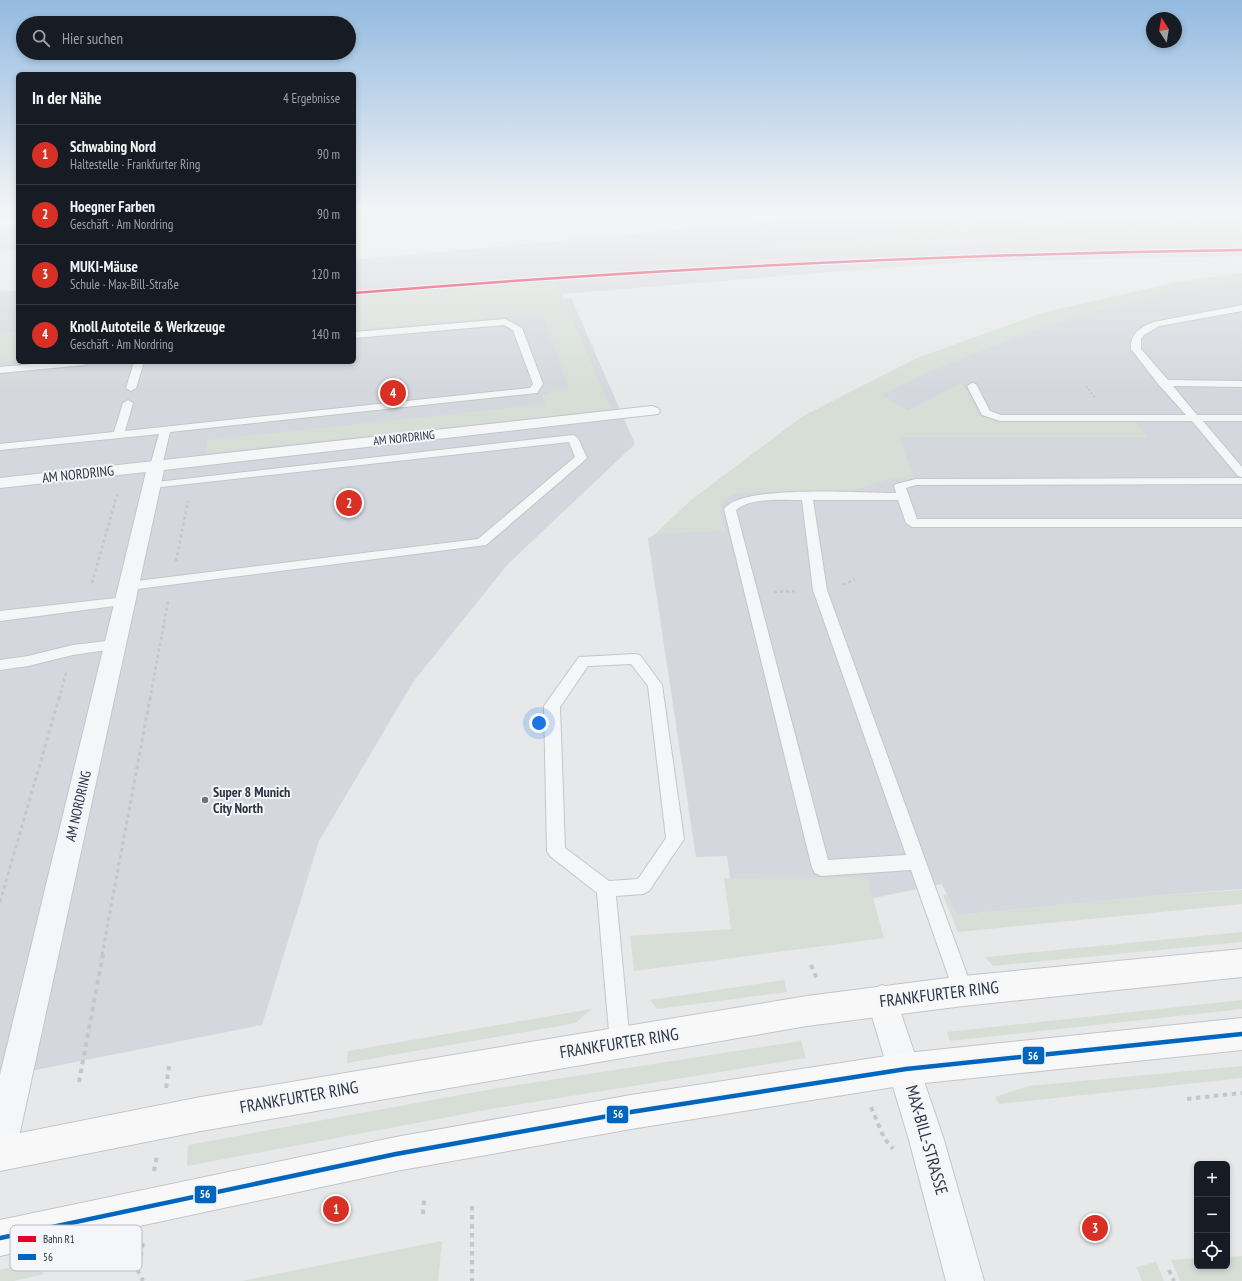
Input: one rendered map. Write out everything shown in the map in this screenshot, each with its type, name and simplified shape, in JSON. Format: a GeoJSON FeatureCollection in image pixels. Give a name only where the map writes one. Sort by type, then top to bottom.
{"type":"FeatureCollection","features":[{"type":"Feature","properties":{"kind":"main road","name":"FRANKFURTER RING"},"geometry":{"type":"LineString","coordinates":[[0,1154],[201,1114],[807,1011],[963,990],[1242,963]]}},
{"type":"Feature","properties":{"kind":"main road"},"geometry":{"type":"LineString","coordinates":[[61,1225],[396,1154],[631,1112],[906,1069],[1242,1034]]}},
{"type":"Feature","properties":{"kind":"main road"},"geometry":{"type":"LineString","coordinates":[[0,1238],[10,1236]]}},
{"type":"Feature","properties":{"kind":"street","name":"AM NORDRING"},"geometry":{"type":"LineString","coordinates":[[0,483],[154,476],[652,410]]}},
{"type":"Feature","properties":{"kind":"street","name":"AM NORDRING"},"geometry":{"type":"LineString","coordinates":[[0,1146],[154,476]]}},
{"type":"Feature","properties":{"kind":"street","name":"MAX-BILL-STRASSE"},"geometry":{"type":"LineString","coordinates":[[882,1000],[906,1069],[938,1174],[965,1281]]}},
{"type":"Feature","properties":{"kind":"lane"},"geometry":{"type":"LineString","coordinates":[[1242,308],[1157,324],[1145,328],[1138,335],[1135,342],[1136,349],[1242,474]]}},
{"type":"Feature","properties":{"kind":"lane"},"geometry":{"type":"LineString","coordinates":[[0,447],[165,431],[533,391],[538,384],[517,328],[505,322],[356,335]]}},
{"type":"Feature","properties":{"kind":"lane"},"geometry":{"type":"LineString","coordinates":[[0,370],[63,364]]}},
{"type":"Feature","properties":{"kind":"lane"},"geometry":{"type":"LineString","coordinates":[[132,388],[138,364]]}},
{"type":"Feature","properties":{"kind":"lane"},"geometry":{"type":"LineString","coordinates":[[1164,383],[1242,384]]}},
{"type":"Feature","properties":{"kind":"lane"},"geometry":{"type":"LineString","coordinates":[[972,386],[986,413],[1000,418],[1242,418]]}},
{"type":"Feature","properties":{"kind":"lane"},"geometry":{"type":"LineString","coordinates":[[118,435],[128,403]]}},
{"type":"Feature","properties":{"kind":"lane"},"geometry":{"type":"LineString","coordinates":[[0,616],[127,594],[172,581],[482,542],[581,458],[573,438],[192,481],[154,476],[165,431]]}},
{"type":"Feature","properties":{"kind":"lane"},"geometry":{"type":"LineString","coordinates":[[1242,481],[916,482],[900,486],[912,523],[1242,523]]}},
{"type":"Feature","properties":{"kind":"lane"},"geometry":{"type":"LineString","coordinates":[[903,498],[807,496],[747,499],[733,505],[730,509],[821,868],[918,862]]}},
{"type":"Feature","properties":{"kind":"lane"},"geometry":{"type":"LineString","coordinates":[[807,496],[820,590],[963,990]]}},
{"type":"Feature","properties":{"kind":"lane"},"geometry":{"type":"LineString","coordinates":[[0,665],[28,661],[73,650],[115,645]]}},
{"type":"Feature","properties":{"kind":"lane"},"geometry":{"type":"LineString","coordinates":[[606,890],[643,886],[674,839],[655,685],[635,660],[584,661],[552,706],[556,851],[606,890],[620,1043]]}},
{"type":"Feature","properties":{"kind":"path"},"geometry":{"type":"LineString","coordinates":[[79,1082],[192,481]]}},
{"type":"Feature","properties":{"kind":"path"},"geometry":{"type":"LineString","coordinates":[[1187,1099],[1242,1093]]}},
{"type":"Feature","properties":{"kind":"path"},"geometry":{"type":"LineString","coordinates":[[423,1214],[424,1199]]}},
{"type":"Feature","properties":{"kind":"path"},"geometry":{"type":"LineString","coordinates":[[472,1206],[472,1281]]}},
{"type":"Feature","properties":{"kind":"path"},"geometry":{"type":"LineString","coordinates":[[1169,1270],[1174,1281]]}},
{"type":"Feature","properties":{"kind":"shaded area"},"geometry":{"type":"Polygon","coordinates":[[[356,271],[847,271],[356,311],[356,271]]]}},
{"type":"Feature","properties":{"kind":"shaded area"},"geometry":{"type":"Polygon","coordinates":[[[1242,273],[1242,889],[1150,896],[957,915],[942,884],[859,901],[738,936],[727,856],[696,857],[648,539],[875,382],[1172,283],[1242,273]]]}},
{"type":"Feature","properties":{"kind":"shaded area"},"geometry":{"type":"Polygon","coordinates":[[[1242,274],[1242,281],[1183,290],[1124,304],[1067,320],[945,365],[882,395],[908,410],[962,383],[979,415],[998,422],[1135,421],[1148,437],[899,437],[914,478],[892,478],[855,490],[738,493],[730,496],[722,504],[721,513],[726,531],[655,534],[691,500],[803,416],[917,358],[1042,313],[1172,283],[1242,274]]]}},
{"type":"Feature","properties":{"kind":"shaded area"},"geometry":{"type":"Polygon","coordinates":[[[556,281],[611,409],[205,453],[207,440],[546,404],[542,395],[547,395],[552,391],[569,388],[543,317],[528,315],[356,329],[356,297],[556,281]]]}},
{"type":"Feature","properties":{"kind":"shaded area"},"geometry":{"type":"Polygon","coordinates":[[[16,290],[16,340],[0,341],[0,292],[16,290]]]}},
{"type":"Feature","properties":{"kind":"shaded area"},"geometry":{"type":"Polygon","coordinates":[[[571,298],[635,444],[508,564],[413,682],[319,841],[262,1025],[0,1077],[0,347],[16,345],[16,364],[356,364],[356,317],[571,298]]]}},
{"type":"Feature","properties":{"kind":"shaded area"},"geometry":{"type":"Polygon","coordinates":[[[16,331],[16,361],[0,363],[0,333],[16,331]]]}},
{"type":"Feature","properties":{"kind":"shaded area"},"geometry":{"type":"Polygon","coordinates":[[[867,877],[884,938],[634,971],[630,936],[731,929],[724,878],[867,877]]]}},
{"type":"Feature","properties":{"kind":"shaded area"},"geometry":{"type":"Polygon","coordinates":[[[1242,890],[1242,904],[958,932],[943,895],[947,894],[957,915],[1150,896],[1242,890]]]}},
{"type":"Feature","properties":{"kind":"shaded area"},"geometry":{"type":"Polygon","coordinates":[[[1242,932],[1242,942],[993,966],[985,957],[1242,932]]]}},
{"type":"Feature","properties":{"kind":"shaded area"},"geometry":{"type":"Polygon","coordinates":[[[784,980],[787,992],[657,1009],[650,1000],[784,980]]]}},
{"type":"Feature","properties":{"kind":"shaded area"},"geometry":{"type":"Polygon","coordinates":[[[1242,1000],[1242,1009],[950,1041],[947,1032],[1242,1000]]]}},
{"type":"Feature","properties":{"kind":"shaded area"},"geometry":{"type":"Polygon","coordinates":[[[591,1009],[576,1023],[347,1063],[348,1051],[591,1009]]]}},
{"type":"Feature","properties":{"kind":"shaded area"},"geometry":{"type":"Polygon","coordinates":[[[801,1041],[806,1058],[491,1109],[187,1166],[188,1145],[498,1088],[801,1041]]]}},
{"type":"Feature","properties":{"kind":"shaded area"},"geometry":{"type":"Polygon","coordinates":[[[1242,1066],[1242,1078],[999,1104],[995,1097],[1029,1086],[1242,1066]]]}},
{"type":"Feature","properties":{"kind":"shaded area"},"geometry":{"type":"Polygon","coordinates":[[[442,1241],[438,1281],[242,1281],[442,1241]]]}},
{"type":"Feature","properties":{"kind":"shaded area"},"geometry":{"type":"Polygon","coordinates":[[[1242,1256],[1242,1281],[1180,1281],[1171,1260],[1194,1258],[1194,1269],[1230,1269],[1230,1257],[1242,1256]]]}},
{"type":"Feature","properties":{"kind":"shaded area"},"geometry":{"type":"Polygon","coordinates":[[[1156,1262],[1164,1281],[1142,1281],[1136,1267],[1156,1262]]]}},
{"type":"Feature","properties":{"kind":"shaded area"},"geometry":{"type":"Polygon","coordinates":[[[10,1268],[10,1271],[41,1271],[44,1274],[14,1281],[0,1281],[0,1270],[10,1268]]]}},
{"type":"Feature","properties":{"kind":"rail line","name":"R1"},"geometry":{"type":"LineString","coordinates":[[356,293],[659,271]]}},
{"type":"Feature","properties":{"kind":"transit line","name":"56"},"geometry":{"type":"LineString","coordinates":[[61,1225],[396,1154],[631,1112],[906,1069],[1242,1034]]}},
{"type":"Feature","properties":{"kind":"transit line","name":"56"},"geometry":{"type":"LineString","coordinates":[[0,1238],[10,1236]]}},
{"type":"Feature","properties":{"kind":"place","name":"Knoll Autoteile & Werkzeuge"},"geometry":{"type":"Point","coordinates":[393,393]}},
{"type":"Feature","properties":{"kind":"place","name":"Hoegner Farben"},"geometry":{"type":"Point","coordinates":[349,503]}},
{"type":"Feature","properties":{"kind":"place","name":"Super 8 Munich City North"},"geometry":{"type":"Point","coordinates":[205,800]}},
{"type":"Feature","properties":{"kind":"place","name":"Schwabing Nord"},"geometry":{"type":"Point","coordinates":[336,1209]}},
{"type":"Feature","properties":{"kind":"place","name":"MUKI-Mäuse"},"geometry":{"type":"Point","coordinates":[1095,1228]}}]}
